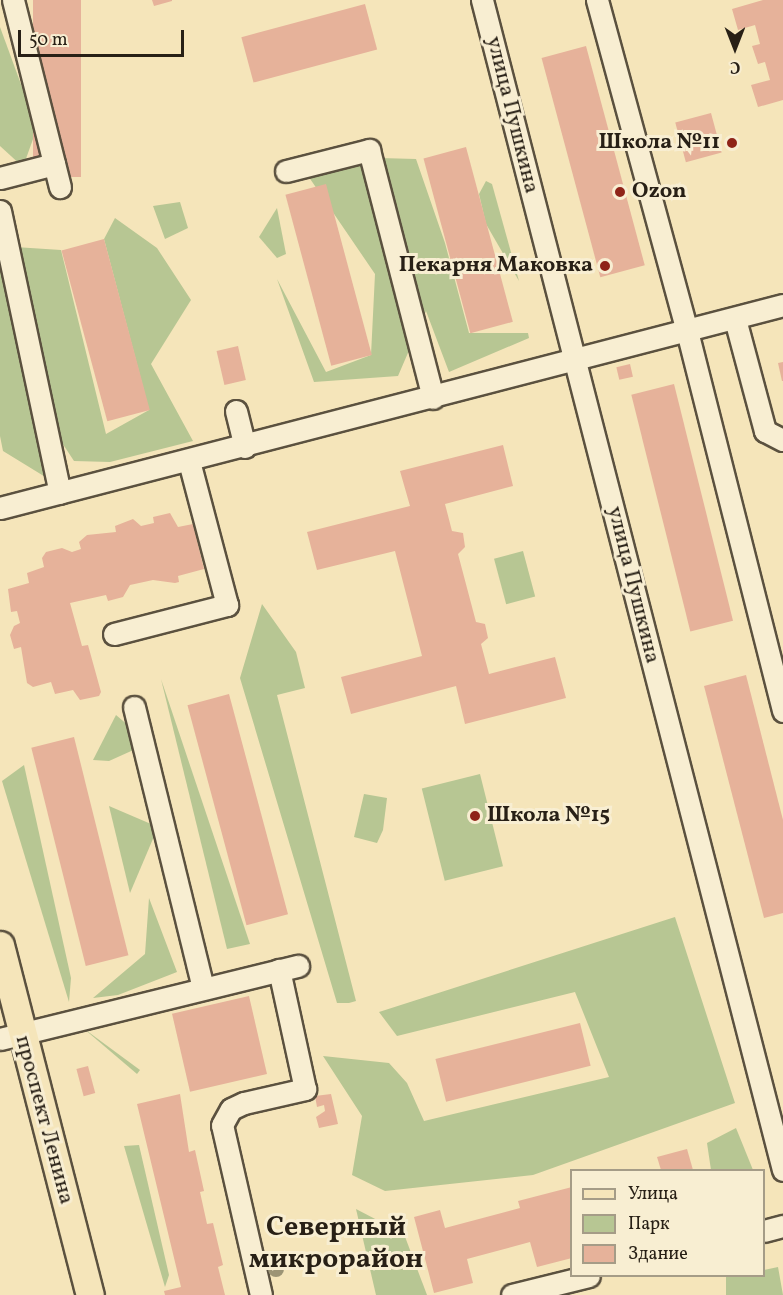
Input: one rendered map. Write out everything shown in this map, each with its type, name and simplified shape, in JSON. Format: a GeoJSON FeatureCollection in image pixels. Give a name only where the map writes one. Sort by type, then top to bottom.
{"type":"FeatureCollection","features":[{"type":"Feature","properties":{"kind":"main road","name":"проспект Ленина"},"geometry":{"type":"LineString","coordinates":[[0,945],[11,1036],[90,1295]]}},
{"type":"Feature","properties":{"kind":"street"},"geometry":{"type":"LineString","coordinates":[[13,0],[60,187]]}},
{"type":"Feature","properties":{"kind":"street","name":"улица Пушкина"},"geometry":{"type":"LineString","coordinates":[[482,0],[783,1170]]}},
{"type":"Feature","properties":{"kind":"street"},"geometry":{"type":"LineString","coordinates":[[597,0],[687,331],[783,711]]}},
{"type":"Feature","properties":{"kind":"street"},"geometry":{"type":"LineString","coordinates":[[286,171],[369,150],[433,398]]}},
{"type":"Feature","properties":{"kind":"street"},"geometry":{"type":"LineString","coordinates":[[0,178],[54,165]]}},
{"type":"Feature","properties":{"kind":"street"},"geometry":{"type":"LineString","coordinates":[[0,211],[60,493]]}},
{"type":"Feature","properties":{"kind":"street"},"geometry":{"type":"LineString","coordinates":[[0,508],[575,362],[783,305]]}},
{"type":"Feature","properties":{"kind":"street"},"geometry":{"type":"LineString","coordinates":[[735,318],[765,430],[783,440]]}},
{"type":"Feature","properties":{"kind":"street"},"geometry":{"type":"LineString","coordinates":[[236,411],[245,447]]}},
{"type":"Feature","properties":{"kind":"street"},"geometry":{"type":"LineString","coordinates":[[114,634],[227,605],[189,461]]}},
{"type":"Feature","properties":{"kind":"street"},"geometry":{"type":"LineString","coordinates":[[134,707],[203,987]]}},
{"type":"Feature","properties":{"kind":"street"},"geometry":{"type":"LineString","coordinates":[[11,1036],[203,987],[289,968],[305,1089],[244,1103],[231,1109],[222,1125],[261,1295]]}},
{"type":"Feature","properties":{"kind":"street"},"geometry":{"type":"LineString","coordinates":[[765,1231],[783,1226]]}},
{"type":"Feature","properties":{"kind":"street"},"geometry":{"type":"LineString","coordinates":[[512,1295],[581,1277]]}},
{"type":"Feature","properties":{"kind":"green space"},"geometry":{"type":"Polygon","coordinates":[[[0,27],[37,128],[23,167],[0,146],[0,27]]]}},
{"type":"Feature","properties":{"kind":"green space"},"geometry":{"type":"Polygon","coordinates":[[[344,157],[416,159],[445,243],[469,333],[528,333],[529,338],[449,372],[426,311],[398,376],[314,382],[277,279],[326,372],[371,355],[375,274],[302,167],[344,157]]]}},
{"type":"Feature","properties":{"kind":"green space"},"geometry":{"type":"Polygon","coordinates":[[[486,181],[492,184],[519,281],[486,224],[479,194],[486,181]]]}},
{"type":"Feature","properties":{"kind":"green space"},"geometry":{"type":"Polygon","coordinates":[[[180,202],[188,228],[165,239],[153,206],[180,202]]]}},
{"type":"Feature","properties":{"kind":"green space"},"geometry":{"type":"Polygon","coordinates":[[[277,208],[286,254],[277,258],[259,237],[277,208]]]}},
{"type":"Feature","properties":{"kind":"green space"},"geometry":{"type":"Polygon","coordinates":[[[115,218],[157,248],[191,300],[151,364],[193,441],[110,462],[74,461],[45,417],[47,478],[3,451],[0,436],[0,222],[15,247],[61,250],[106,434],[149,410],[104,239],[115,218]]]}},
{"type":"Feature","properties":{"kind":"green space"},"geometry":{"type":"Polygon","coordinates":[[[523,551],[535,596],[506,604],[494,559],[523,551]]]}},
{"type":"Feature","properties":{"kind":"green space"},"geometry":{"type":"Polygon","coordinates":[[[262,604],[296,652],[305,688],[277,695],[356,1001],[349,1003],[337,1003],[240,678],[262,604]]]}},
{"type":"Feature","properties":{"kind":"green space"},"geometry":{"type":"Polygon","coordinates":[[[161,679],[250,944],[227,949],[161,679]]]}},
{"type":"Feature","properties":{"kind":"green space"},"geometry":{"type":"Polygon","coordinates":[[[116,715],[149,743],[109,761],[93,760],[116,715]]]}},
{"type":"Feature","properties":{"kind":"green space"},"geometry":{"type":"Polygon","coordinates":[[[24,765],[71,978],[69,1002],[2,781],[24,765]]]}},
{"type":"Feature","properties":{"kind":"green space"},"geometry":{"type":"Polygon","coordinates":[[[480,774],[503,866],[445,881],[422,789],[480,774]]]}},
{"type":"Feature","properties":{"kind":"green space"},"geometry":{"type":"Polygon","coordinates":[[[364,794],[387,798],[383,830],[377,843],[354,837],[364,794]]]}},
{"type":"Feature","properties":{"kind":"green space"},"geometry":{"type":"Polygon","coordinates":[[[109,806],[158,827],[130,893],[109,806]]]}},
{"type":"Feature","properties":{"kind":"green space"},"geometry":{"type":"Polygon","coordinates":[[[149,898],[177,972],[118,995],[93,998],[145,954],[149,898]]]}},
{"type":"Feature","properties":{"kind":"green space"},"geometry":{"type":"Polygon","coordinates":[[[675,917],[735,1103],[533,1175],[385,1191],[352,1175],[362,1116],[323,1056],[389,1063],[407,1083],[424,1121],[609,1077],[575,992],[397,1036],[379,1012],[675,917]]]}},
{"type":"Feature","properties":{"kind":"green space"},"geometry":{"type":"Polygon","coordinates":[[[83,1028],[140,1070],[137,1074],[83,1028]]]}},
{"type":"Feature","properties":{"kind":"green space"},"geometry":{"type":"Polygon","coordinates":[[[736,1128],[753,1169],[711,1169],[707,1143],[736,1128]]]}},
{"type":"Feature","properties":{"kind":"green space"},"geometry":{"type":"Polygon","coordinates":[[[139,1145],[169,1275],[165,1287],[124,1146],[139,1145]]]}},
{"type":"Feature","properties":{"kind":"green space"},"geometry":{"type":"Polygon","coordinates":[[[356,1209],[404,1234],[427,1295],[376,1295],[356,1209]]]}},
{"type":"Feature","properties":{"kind":"green space"},"geometry":{"type":"Polygon","coordinates":[[[778,1267],[783,1295],[726,1295],[726,1277],[765,1277],[765,1270],[778,1267]]]}},
{"type":"Feature","properties":{"kind":"building"},"geometry":{"type":"Polygon","coordinates":[[[33,0],[81,0],[81,177],[33,177],[33,0]]]}},
{"type":"Feature","properties":{"kind":"building"},"geometry":{"type":"Polygon","coordinates":[[[152,0],[172,0],[172,1],[154,6],[152,0]]]}},
{"type":"Feature","properties":{"kind":"building"},"geometry":{"type":"Polygon","coordinates":[[[763,0],[783,0],[783,100],[758,107],[751,85],[770,80],[765,62],[758,64],[752,46],[760,44],[755,25],[738,30],[732,9],[763,0]]]}},
{"type":"Feature","properties":{"kind":"building"},"geometry":{"type":"Polygon","coordinates":[[[365,4],[377,49],[254,83],[241,37],[365,4]]]}},
{"type":"Feature","properties":{"kind":"building"},"geometry":{"type":"Polygon","coordinates":[[[586,46],[645,265],[600,277],[542,58],[586,46]]]}},
{"type":"Feature","properties":{"kind":"building"},"geometry":{"type":"Polygon","coordinates":[[[711,113],[722,153],[686,162],[675,123],[711,113]]]}},
{"type":"Feature","properties":{"kind":"building"},"geometry":{"type":"Polygon","coordinates":[[[466,147],[513,322],[470,333],[423,158],[466,147]]]}},
{"type":"Feature","properties":{"kind":"building"},"geometry":{"type":"Polygon","coordinates":[[[326,184],[372,355],[331,366],[285,195],[326,184]]]}},
{"type":"Feature","properties":{"kind":"building"},"geometry":{"type":"Polygon","coordinates":[[[104,239],[150,410],[107,421],[61,250],[104,239]]]}},
{"type":"Feature","properties":{"kind":"building"},"geometry":{"type":"Polygon","coordinates":[[[238,346],[246,380],[224,385],[217,351],[238,346]]]}},
{"type":"Feature","properties":{"kind":"building"},"geometry":{"type":"Polygon","coordinates":[[[783,362],[783,381],[782,381],[778,363],[783,362]]]}},
{"type":"Feature","properties":{"kind":"building"},"geometry":{"type":"Polygon","coordinates":[[[630,364],[633,377],[619,380],[616,367],[630,364]]]}},
{"type":"Feature","properties":{"kind":"building"},"geometry":{"type":"Polygon","coordinates":[[[674,384],[733,621],[690,631],[631,395],[674,384]]]}},
{"type":"Feature","properties":{"kind":"building"},"geometry":{"type":"Polygon","coordinates":[[[503,445],[513,486],[445,504],[452,531],[463,533],[465,547],[458,554],[476,622],[485,624],[488,638],[481,644],[489,674],[555,657],[566,698],[465,724],[456,686],[351,714],[341,677],[422,656],[395,551],[317,570],[307,532],[410,506],[400,471],[503,445]]]}},
{"type":"Feature","properties":{"kind":"building"},"geometry":{"type":"Polygon","coordinates":[[[170,513],[178,527],[193,524],[204,569],[178,576],[179,582],[175,583],[153,580],[130,585],[123,597],[108,601],[106,595],[70,603],[82,646],[88,645],[101,692],[99,696],[80,700],[73,690],[55,694],[51,682],[33,687],[27,683],[21,647],[14,649],[10,635],[14,626],[20,623],[17,611],[11,612],[8,589],[29,583],[27,573],[44,567],[42,558],[46,552],[62,548],[72,552],[81,549],[79,542],[87,535],[116,532],[115,526],[133,519],[141,526],[154,523],[153,517],[170,513]]]}},
{"type":"Feature","properties":{"kind":"building"},"geometry":{"type":"Polygon","coordinates":[[[746,675],[783,820],[783,913],[764,918],[704,686],[746,675]]]}},
{"type":"Feature","properties":{"kind":"building"},"geometry":{"type":"Polygon","coordinates":[[[229,694],[288,914],[246,925],[187,705],[229,694]]]}},
{"type":"Feature","properties":{"kind":"building"},"geometry":{"type":"Polygon","coordinates":[[[74,737],[128,955],[86,966],[31,748],[74,737]]]}},
{"type":"Feature","properties":{"kind":"building"},"geometry":{"type":"Polygon","coordinates":[[[249,996],[267,1074],[190,1092],[172,1014],[249,996]]]}},
{"type":"Feature","properties":{"kind":"building"},"geometry":{"type":"Polygon","coordinates":[[[580,1023],[591,1066],[446,1102],[435,1059],[580,1023]]]}},
{"type":"Feature","properties":{"kind":"building"},"geometry":{"type":"Polygon","coordinates":[[[88,1066],[95,1093],[84,1096],[76,1069],[88,1066]]]}},
{"type":"Feature","properties":{"kind":"building"},"geometry":{"type":"Polygon","coordinates":[[[180,1094],[189,1152],[195,1150],[204,1191],[200,1192],[207,1224],[213,1223],[223,1265],[218,1267],[225,1295],[165,1295],[164,1291],[181,1287],[137,1104],[180,1094]]]}},
{"type":"Feature","properties":{"kind":"building"},"geometry":{"type":"Polygon","coordinates":[[[331,1094],[338,1124],[319,1128],[316,1117],[325,1111],[324,1105],[317,1107],[315,1096],[331,1094]]]}},
{"type":"Feature","properties":{"kind":"building"},"geometry":{"type":"Polygon","coordinates":[[[687,1149],[693,1169],[661,1169],[657,1157],[687,1149]]]}},
{"type":"Feature","properties":{"kind":"building"},"geometry":{"type":"Polygon","coordinates":[[[570,1188],[570,1259],[537,1267],[530,1242],[467,1259],[473,1283],[434,1293],[414,1217],[440,1210],[445,1228],[520,1208],[518,1201],[570,1188]]]}},
{"type":"Feature","properties":{"kind":"place","name":"Школа №11"},"geometry":{"type":"Point","coordinates":[732,143]}},
{"type":"Feature","properties":{"kind":"place","name":"Ozon"},"geometry":{"type":"Point","coordinates":[620,192]}},
{"type":"Feature","properties":{"kind":"place","name":"Пекарня Маковка"},"geometry":{"type":"Point","coordinates":[605,266]}},
{"type":"Feature","properties":{"kind":"place","name":"Школа №15"},"geometry":{"type":"Point","coordinates":[475,816]}},
{"type":"Feature","properties":{"kind":"district","name":"Северный микрорайон"},"geometry":{"type":"Point","coordinates":[336,1244]}}]}
